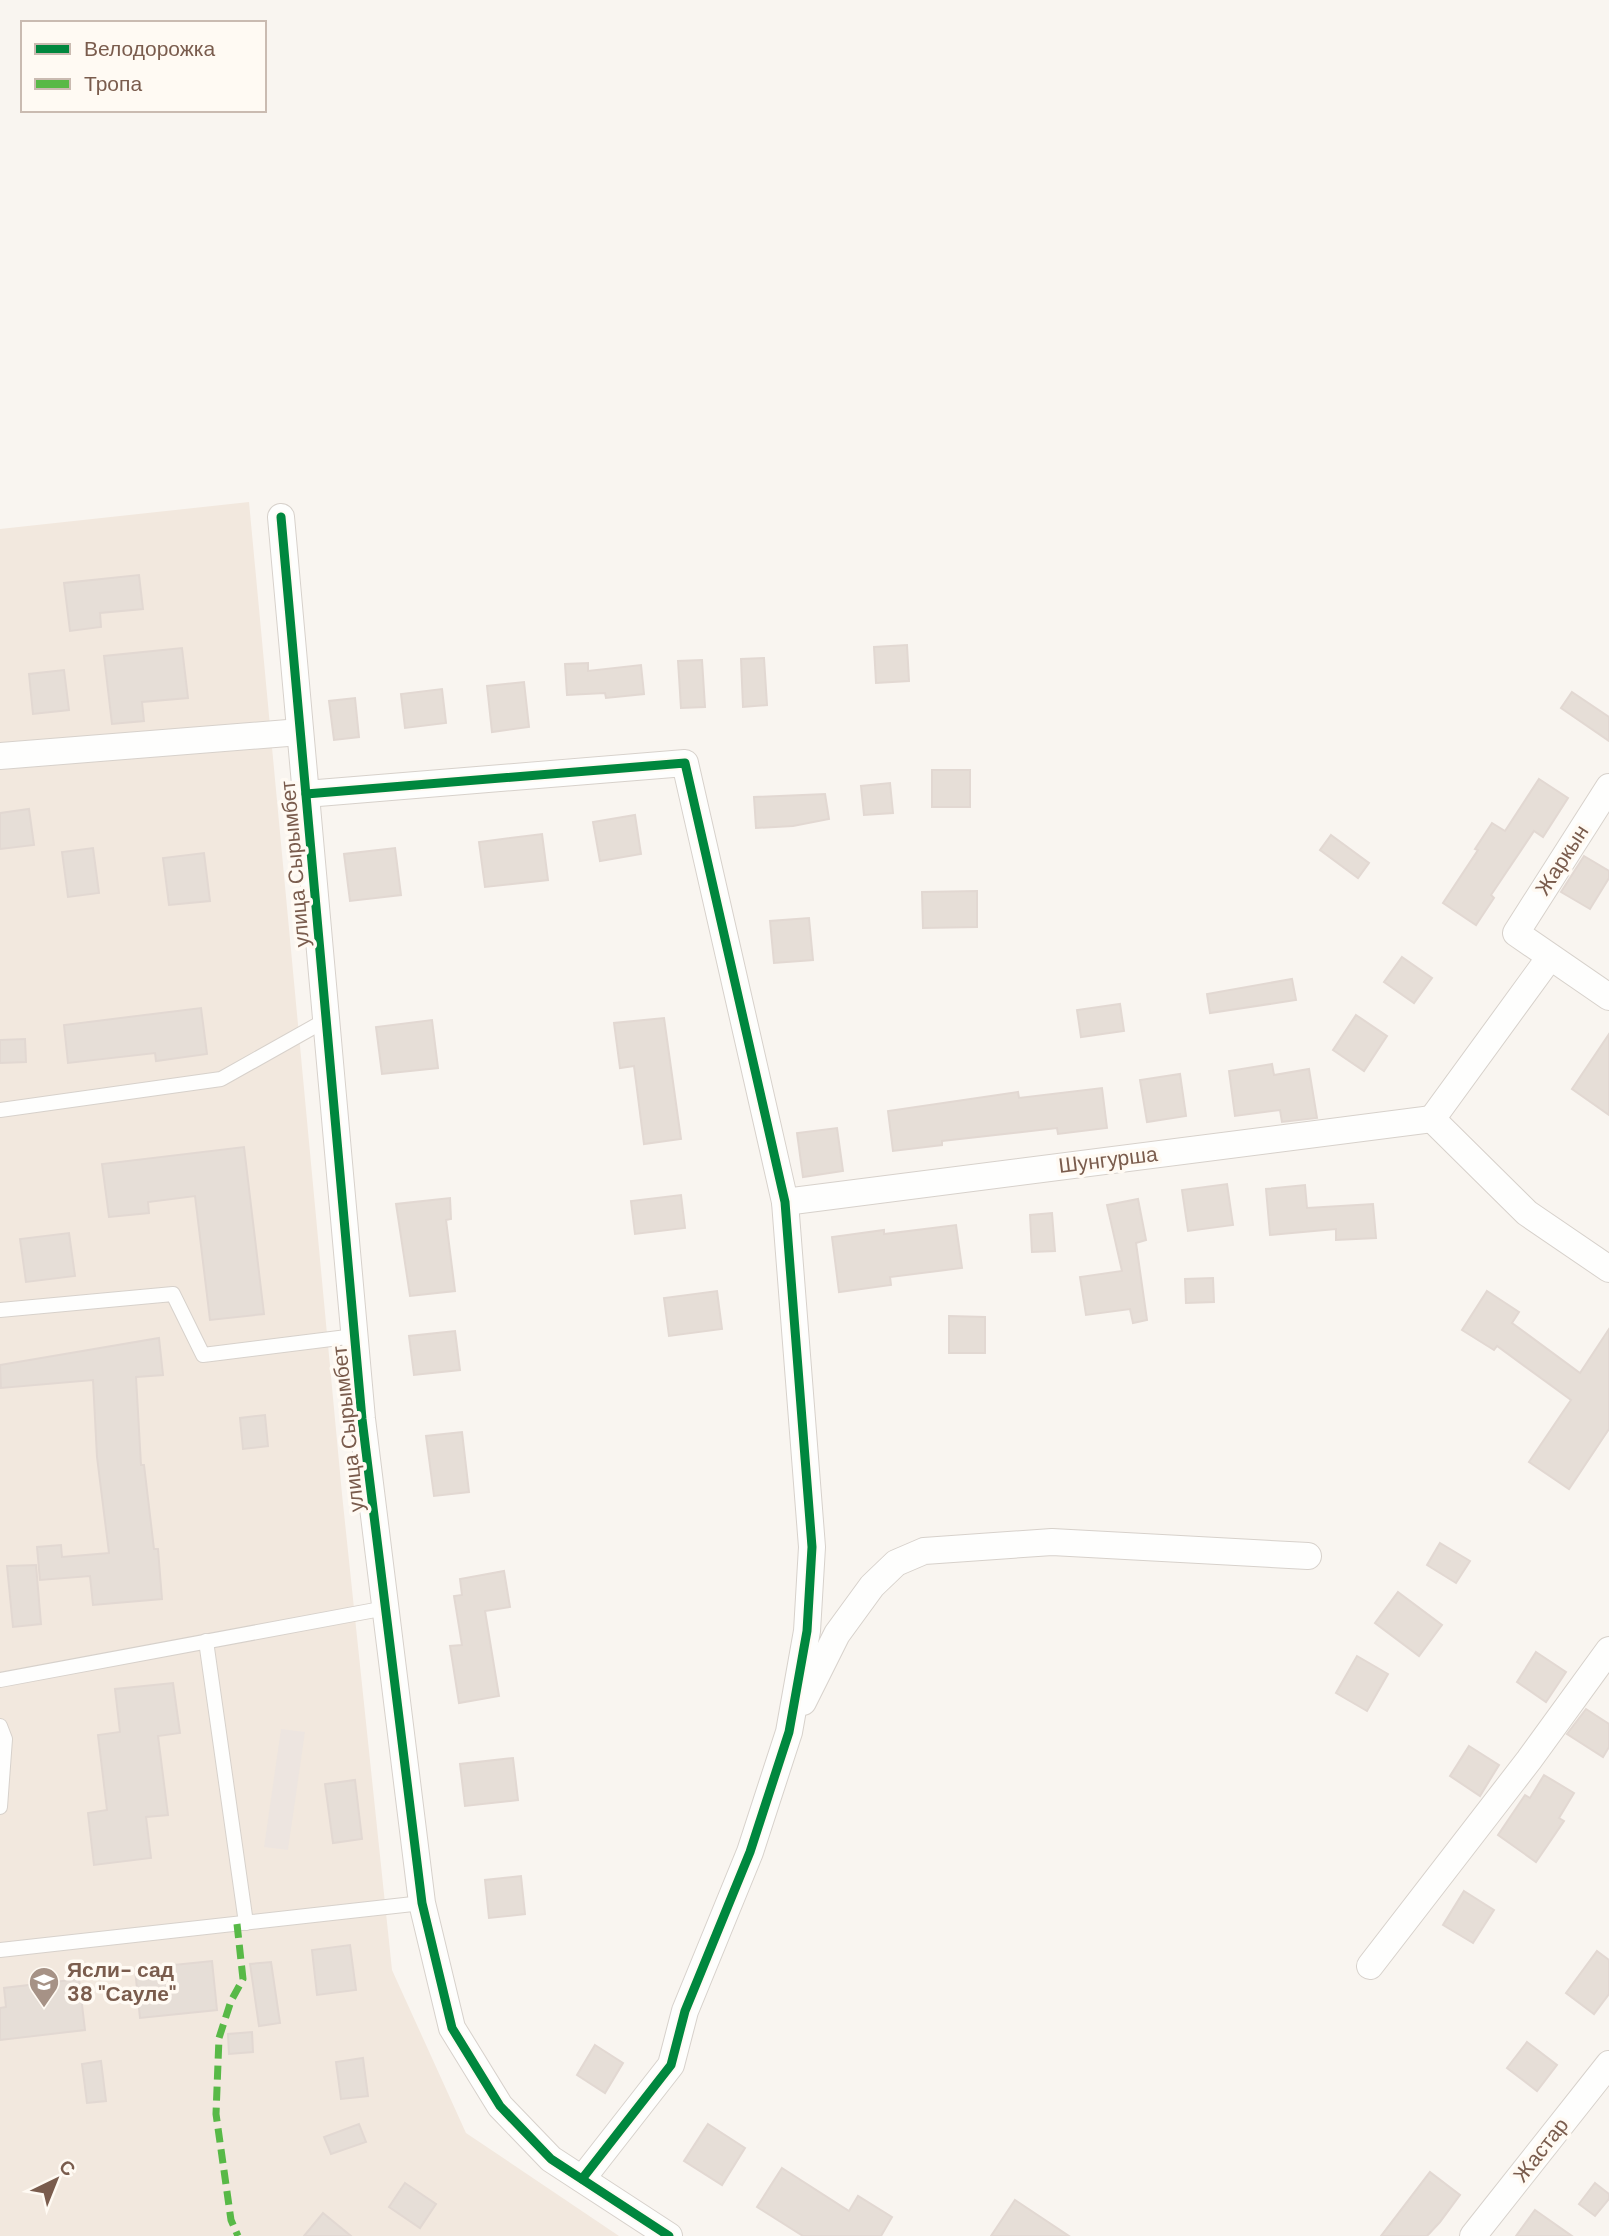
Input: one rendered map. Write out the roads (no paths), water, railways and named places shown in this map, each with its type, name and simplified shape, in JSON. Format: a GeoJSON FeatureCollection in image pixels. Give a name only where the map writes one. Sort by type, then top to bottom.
{"type":"FeatureCollection","features":[{"type":"Feature","properties":{"kind":"street","name":"улица Сырымбет"},"geometry":{"type":"LineString","coordinates":[[281,517],[362,1419],[422,1903],[452,2028],[500,2106],[551,2159],[670,2236]]}},
{"type":"Feature","properties":{"kind":"street"},"geometry":{"type":"LineString","coordinates":[[0,756],[300,732]]}},
{"type":"Feature","properties":{"kind":"street"},"geometry":{"type":"LineString","coordinates":[[306,794],[685,763],[785,1202],[812,1548],[807,1630],[789,1732],[750,1852],[685,2011],[671,2065],[582,2179]]}},
{"type":"Feature","properties":{"kind":"street","name":"Жаркын"},"geometry":{"type":"LineString","coordinates":[[1550,957],[1516,933],[1609,788]]}},
{"type":"Feature","properties":{"kind":"street"},"geometry":{"type":"LineString","coordinates":[[1609,997],[1550,957],[1432,1119],[1527,1213],[1609,1269]]}},
{"type":"Feature","properties":{"kind":"street","name":"Шунгурша"},"geometry":{"type":"LineString","coordinates":[[785,1202],[1432,1119]]}},
{"type":"Feature","properties":{"kind":"street"},"geometry":{"type":"LineString","coordinates":[[789,1732],[837,1634],[872,1586],[895,1563],[924,1551],[1052,1542],[1308,1556]]}},
{"type":"Feature","properties":{"kind":"street"},"geometry":{"type":"LineString","coordinates":[[1370,1966],[1529,1760],[1609,1650]]}},
{"type":"Feature","properties":{"kind":"street","name":"Жастар"},"geometry":{"type":"LineString","coordinates":[[1473,2236],[1609,2064]]}},
{"type":"Feature","properties":{"kind":"lane"},"geometry":{"type":"LineString","coordinates":[[0,1110],[220,1079],[326,1020]]}},
{"type":"Feature","properties":{"kind":"lane"},"geometry":{"type":"LineString","coordinates":[[0,1310],[173,1294],[202,1355],[355,1336]]}},
{"type":"Feature","properties":{"kind":"lane"},"geometry":{"type":"LineString","coordinates":[[0,1680],[386,1608]]}},
{"type":"Feature","properties":{"kind":"lane"},"geometry":{"type":"LineString","coordinates":[[206,1641],[246,1923]]}},
{"type":"Feature","properties":{"kind":"lane"},"geometry":{"type":"LineString","coordinates":[[0,1726],[5,1739],[0,1807]]}},
{"type":"Feature","properties":{"kind":"lane"},"geometry":{"type":"LineString","coordinates":[[0,1950],[422,1903]]}},
{"type":"Feature","properties":{"kind":"place","name":"Ясли- сад 38 \"Сауле\""},"geometry":{"type":"Point","coordinates":[44,2009]}}]}
